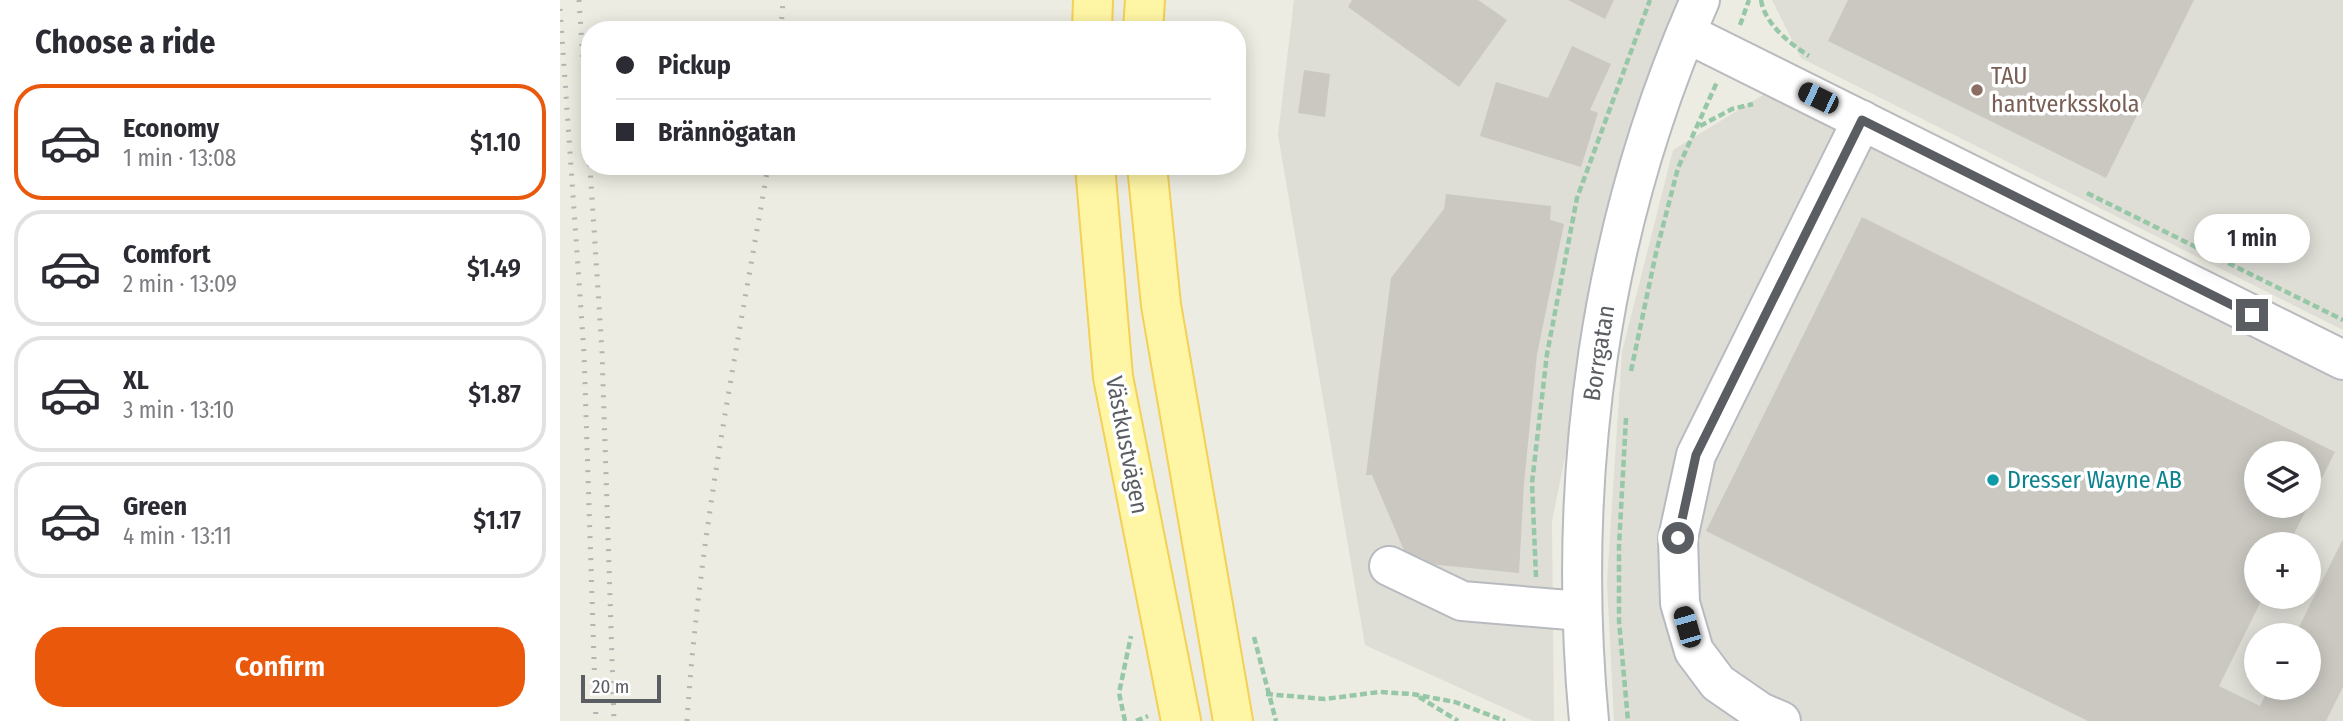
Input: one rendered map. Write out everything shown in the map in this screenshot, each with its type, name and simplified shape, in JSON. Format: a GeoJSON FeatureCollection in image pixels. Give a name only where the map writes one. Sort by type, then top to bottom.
{"type":"FeatureCollection","features":[{"type":"Feature","properties":{"kind":"main road"},"geometry":{"type":"LineString","coordinates":[[1093,0],[1093,21]]}},
{"type":"Feature","properties":{"kind":"main road"},"geometry":{"type":"LineString","coordinates":[[1144,21],[1145,0]]}},
{"type":"Feature","properties":{"kind":"main road","name":"Västkustvägen"},"geometry":{"type":"LineString","coordinates":[[1096,175],[1113,377],[1181,721]]}},
{"type":"Feature","properties":{"kind":"main road"},"geometry":{"type":"LineString","coordinates":[[1148,175],[1161,305],[1233,721]]}},
{"type":"Feature","properties":{"kind":"street"},"geometry":{"type":"LineString","coordinates":[[1693,16],[1729,55],[2343,360]]}},
{"type":"Feature","properties":{"kind":"street","name":"Borrgatan"},"geometry":{"type":"LineString","coordinates":[[1589,721],[1581,611],[1585,452],[1600,340],[1617,249],[1643,149],[1693,16]]}},
{"type":"Feature","properties":{"kind":"street"},"geometry":{"type":"LineString","coordinates":[[1781,721],[1760,712],[1718,682],[1694,651],[1680,604],[1678,538],[1696,455],[1862,120]]}},
{"type":"Feature","properties":{"kind":"street"},"geometry":{"type":"LineString","coordinates":[[1389,566],[1462,601],[1581,611]]}},
{"type":"Feature","properties":{"kind":"path"},"geometry":{"type":"LineString","coordinates":[[1537,609],[1532,483],[1547,354],[1577,198],[1650,0]]}},
{"type":"Feature","properties":{"kind":"path"},"geometry":{"type":"LineString","coordinates":[[1761,0],[1771,22],[1789,41],[1820,61]]}},
{"type":"Feature","properties":{"kind":"path"},"geometry":{"type":"LineString","coordinates":[[1630,380],[1653,265],[1678,168],[1729,55]]}},
{"type":"Feature","properties":{"kind":"path"},"geometry":{"type":"LineString","coordinates":[[2081,190],[2343,320]]}},
{"type":"Feature","properties":{"kind":"path"},"geometry":{"type":"LineString","coordinates":[[1627,405],[1619,546],[1619,621],[1628,721]]}},
{"type":"Feature","properties":{"kind":"path"},"geometry":{"type":"LineString","coordinates":[[1125,721],[1119,693],[1131,633]]}},
{"type":"Feature","properties":{"kind":"path"},"geometry":{"type":"LineString","coordinates":[[1276,721],[1268,694],[1325,699],[1379,692],[1412,694],[1455,702],[1505,721]]}},
{"type":"Feature","properties":{"kind":"path"},"geometry":{"type":"LineString","coordinates":[[1412,694],[1458,721]]}},
{"type":"Feature","properties":{"kind":"shaded area"},"geometry":{"type":"Polygon","coordinates":[[[1294,0],[1684,0],[1635,113],[1552,521],[1554,721],[1533,721],[1365,645],[1278,135],[1294,0]]]}},
{"type":"Feature","properties":{"kind":"shaded area"},"geometry":{"type":"Polygon","coordinates":[[[1772,0],[2343,0],[2343,330],[1801,58],[1772,0]]]}},
{"type":"Feature","properties":{"kind":"shaded area"},"geometry":{"type":"Polygon","coordinates":[[[1776,87],[2343,372],[2343,721],[1614,721],[1607,582],[1622,352],[1673,150],[1776,87]]]}},
{"type":"Feature","properties":{"kind":"building"},"geometry":{"type":"Polygon","coordinates":[[[1352,0],[1478,0],[1507,20],[1459,87],[1348,7],[1352,0]]]}},
{"type":"Feature","properties":{"kind":"building"},"geometry":{"type":"Polygon","coordinates":[[[1568,0],[1614,0],[1605,19],[1568,0]]]}},
{"type":"Feature","properties":{"kind":"building"},"geometry":{"type":"Polygon","coordinates":[[[1848,0],[2194,0],[2106,178],[1828,41],[1848,0]]]}},
{"type":"Feature","properties":{"kind":"building"},"geometry":{"type":"Polygon","coordinates":[[[1572,46],[1611,64],[1590,110],[1598,113],[1581,167],[1480,136],[1496,82],[1548,98],[1572,46]]]}},
{"type":"Feature","properties":{"kind":"building"},"geometry":{"type":"Polygon","coordinates":[[[1304,70],[1330,74],[1325,117],[1298,113],[1304,70]]]}},
{"type":"Feature","properties":{"kind":"building"},"geometry":{"type":"Polygon","coordinates":[[[1446,194],[1551,206],[1550,220],[1564,224],[1537,354],[1524,483],[1519,573],[1409,562],[1372,475],[1366,475],[1391,278],[1444,209],[1446,194]]]}},
{"type":"Feature","properties":{"kind":"building","name":"Dresser Wayne AB"},"geometry":{"type":"Polygon","coordinates":[[[1862,217],[2313,441],[2244,441],[2244,518],[2302,518],[2295,532],[2244,532],[2244,609],[2257,609],[2250,623],[2244,623],[2244,635],[2219,686],[2260,706],[2263,700],[2321,700],[2321,623],[2301,623],[2308,609],[2321,609],[2321,583],[2343,539],[2343,687],[2326,721],[2088,721],[1706,531],[1862,217]]]}},
{"type":"Feature","properties":{"kind":"building","name":"Dresser Wayne AB"},"geometry":{"type":"Polygon","coordinates":[[[2321,445],[2335,452],[2321,480],[2321,445]]]}},
{"type":"Feature","properties":{"kind":"railway"},"geometry":{"type":"LineString","coordinates":[[579,0],[581,31]]}},
{"type":"Feature","properties":{"kind":"railway"},"geometry":{"type":"LineString","coordinates":[[782,21],[783,0]]}},
{"type":"Feature","properties":{"kind":"railway"},"geometry":{"type":"LineString","coordinates":[[560,9],[584,353],[596,721]]}},
{"type":"Feature","properties":{"kind":"railway"},"geometry":{"type":"LineString","coordinates":[[590,175],[602,351],[614,721]]}},
{"type":"Feature","properties":{"kind":"railway"},"geometry":{"type":"LineString","coordinates":[[687,721],[700,582],[710,512],[766,175]]}},
{"type":"Feature","properties":{"kind":"place","name":"TAU hantverksskola"},"geometry":{"type":"Point","coordinates":[1977,90]}},
{"type":"Feature","properties":{"kind":"place","name":"Dresser Wayne AB"},"geometry":{"type":"Point","coordinates":[1993,480]}},
{"type":"Feature","properties":{"kind":"route"},"geometry":{"type":"LineString","coordinates":[[1678,538],[1696,455],[1862,120],[2252,315]]}}]}
